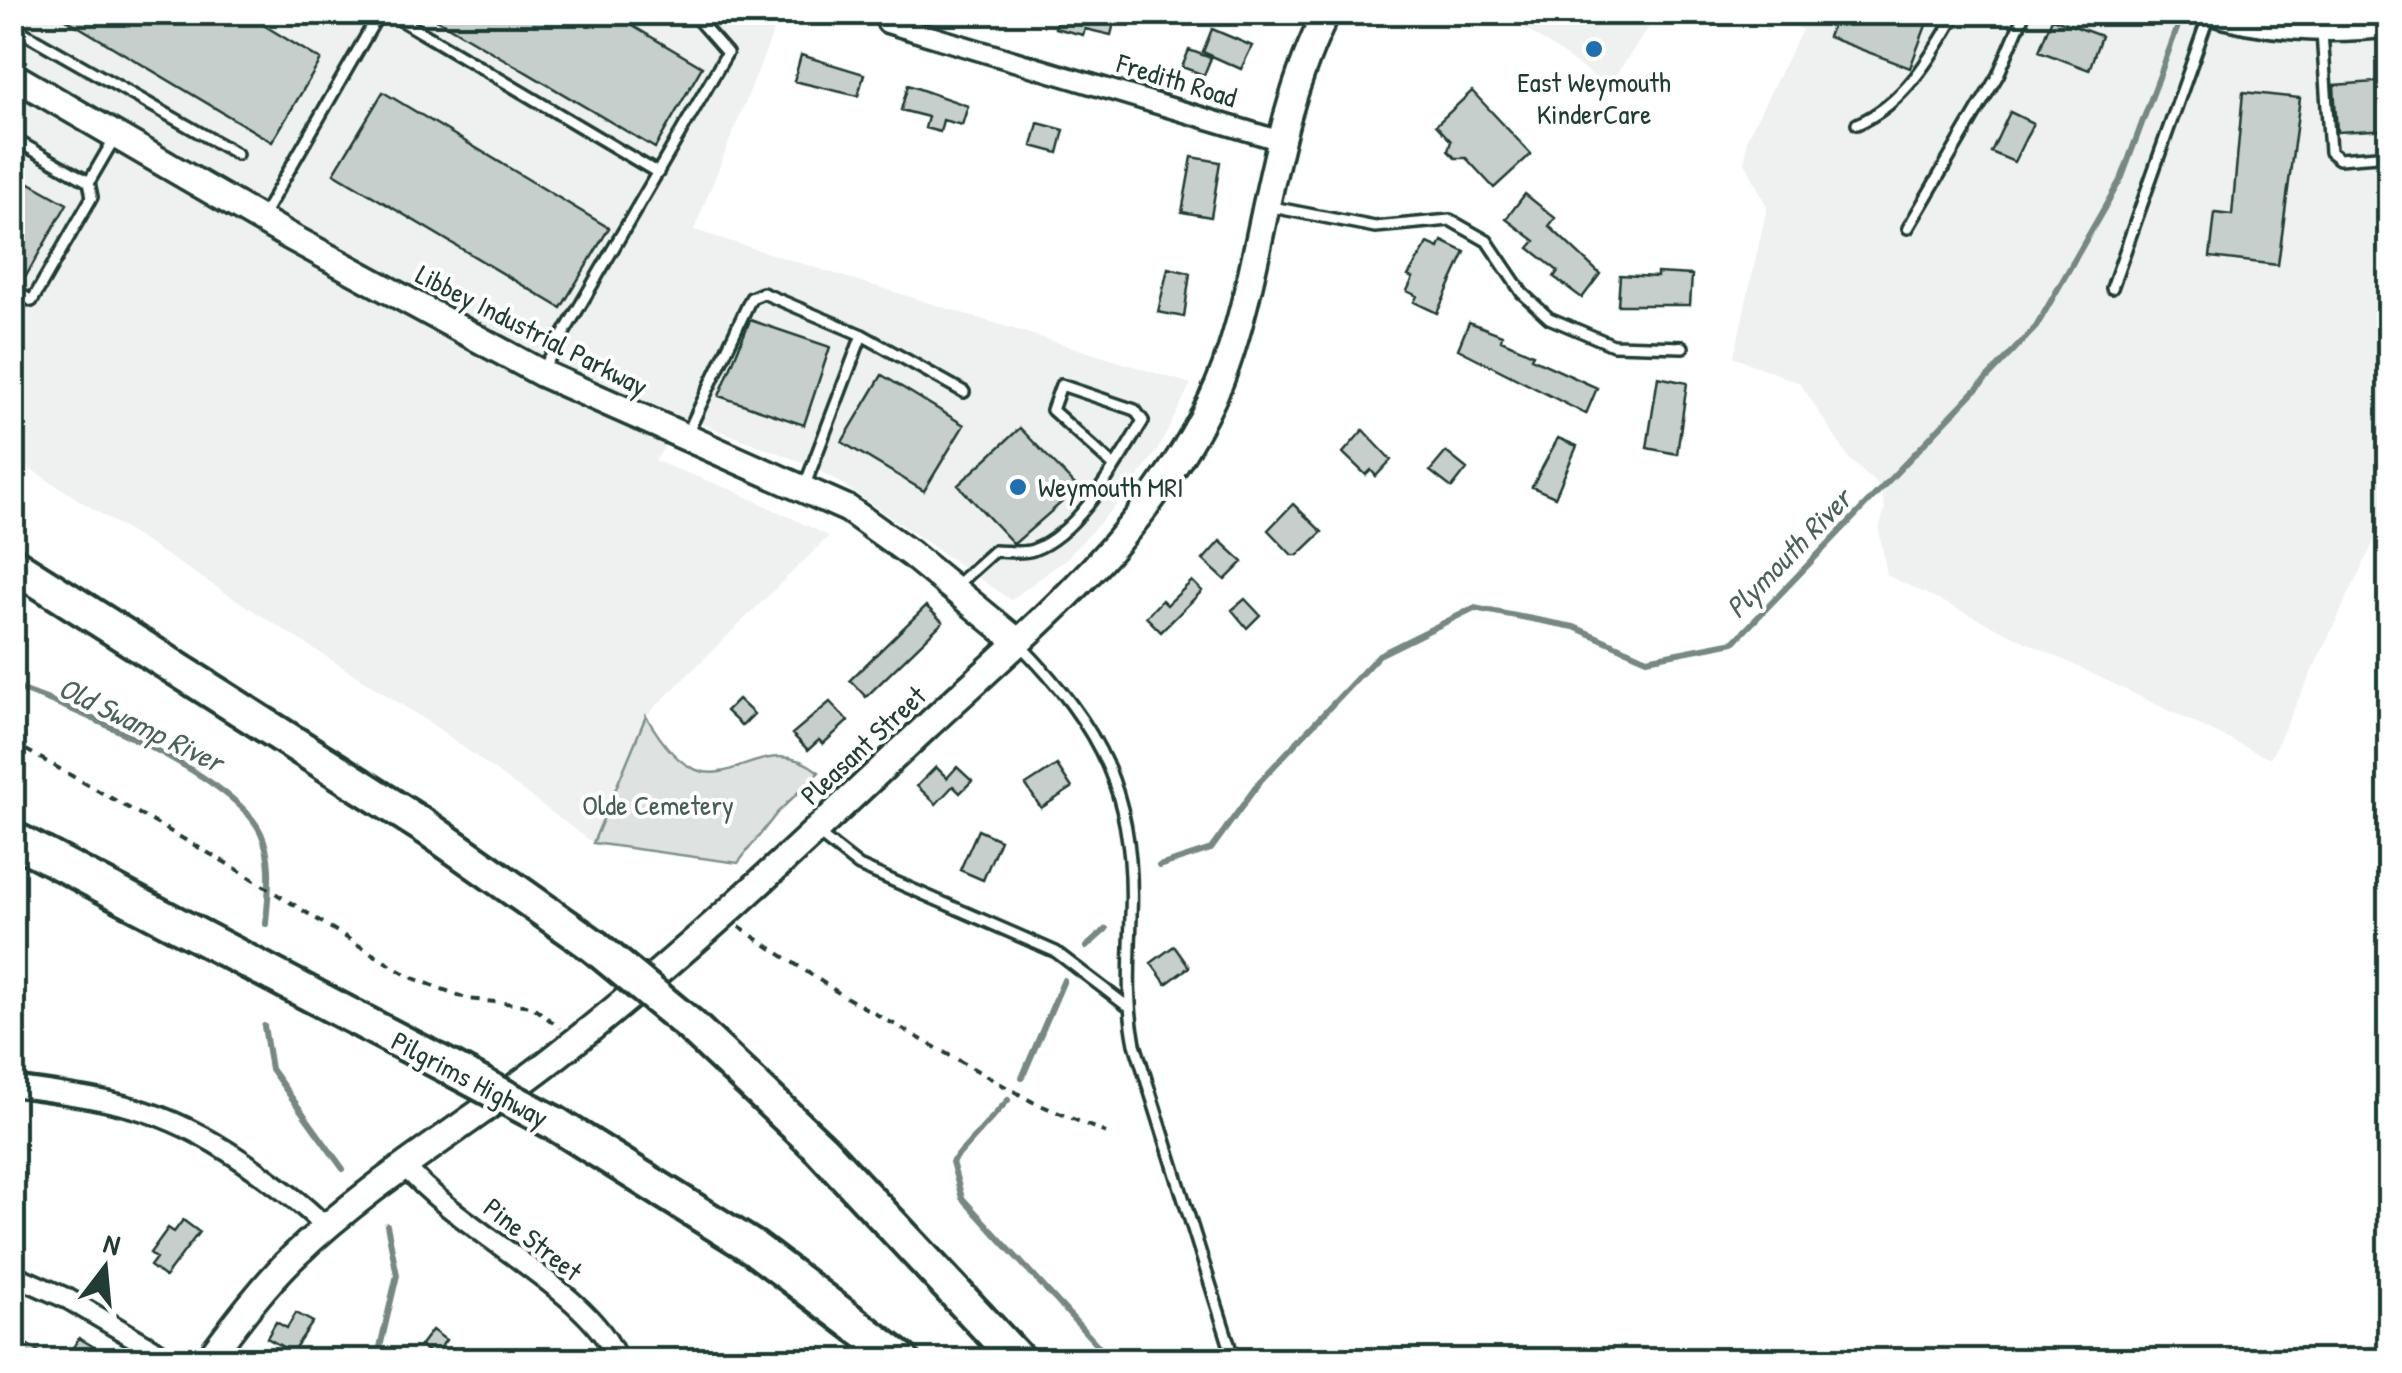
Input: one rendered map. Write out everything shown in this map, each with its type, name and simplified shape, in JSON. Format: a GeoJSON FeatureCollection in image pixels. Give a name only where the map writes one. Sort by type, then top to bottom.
{"type":"FeatureCollection","features":[{"type":"Feature","properties":{"kind":"highway"},"geometry":{"type":"LineString","coordinates":[[12,564],[430,830],[594,946],[690,1025],[833,1162],[1018,1360]]}},
{"type":"Feature","properties":{"kind":"highway","name":"Pilgrims Highway"},"geometry":{"type":"LineString","coordinates":[[12,838],[556,1124],[740,1238],[902,1360]]}},
{"type":"Feature","properties":{"kind":"main road","name":"Pleasant Street"},"geometry":{"type":"LineString","coordinates":[[208,1360],[280,1270],[326,1228],[573,1043],[726,913],[1018,642],[1140,515],[1184,452],[1230,356],[1278,140],[1298,76],[1327,12]]}},
{"type":"Feature","properties":{"kind":"main road","name":"Libbey Industrial Parkway"},"geometry":{"type":"LineString","coordinates":[[12,76],[541,373],[848,509],[1018,642]]}},
{"type":"Feature","properties":{"kind":"street"},"geometry":{"type":"LineString","coordinates":[[2206,14],[2310,24],[2387,22]]}},
{"type":"Feature","properties":{"kind":"street","name":"Fredith Road"},"geometry":{"type":"LineString","coordinates":[[887,23],[1278,140]]}},
{"type":"Feature","properties":{"kind":"street"},"geometry":{"type":"LineString","coordinates":[[12,1086],[110,1100],[182,1122],[283,1190],[326,1228]]}},
{"type":"Feature","properties":{"kind":"street","name":"Pine Street"},"geometry":{"type":"LineString","coordinates":[[406,1167],[443,1204],[591,1318],[617,1360]]}},
{"type":"Feature","properties":{"kind":"street"},"geometry":{"type":"LineString","coordinates":[[12,1274],[68,1299],[172,1360]]}},
{"type":"Feature","properties":{"kind":"lane"},"geometry":{"type":"LineString","coordinates":[[261,219],[380,12]]}},
{"type":"Feature","properties":{"kind":"lane"},"geometry":{"type":"LineString","coordinates":[[388,12],[658,173]]}},
{"type":"Feature","properties":{"kind":"lane"},"geometry":{"type":"LineString","coordinates":[[541,373],[727,53],[691,12]]}},
{"type":"Feature","properties":{"kind":"lane"},"geometry":{"type":"LineString","coordinates":[[1857,124],[1875,117],[1917,78],[1957,12]]}},
{"type":"Feature","properties":{"kind":"lane"},"geometry":{"type":"LineString","coordinates":[[1908,228],[1998,74],[2024,12]]}},
{"type":"Feature","properties":{"kind":"lane"},"geometry":{"type":"LineString","coordinates":[[2112,288],[2206,14]]}},
{"type":"Feature","properties":{"kind":"lane"},"geometry":{"type":"LineString","coordinates":[[2310,24],[2330,152],[2339,159],[2390,155]]}},
{"type":"Feature","properties":{"kind":"lane"},"geometry":{"type":"LineString","coordinates":[[12,26],[237,154]]}},
{"type":"Feature","properties":{"kind":"lane"},"geometry":{"type":"LineString","coordinates":[[12,289],[32,301],[92,197],[89,182],[116,136]]}},
{"type":"Feature","properties":{"kind":"lane"},"geometry":{"type":"LineString","coordinates":[[12,138],[89,182]]}},
{"type":"Feature","properties":{"kind":"lane"},"geometry":{"type":"LineString","coordinates":[[1264,206],[1376,227],[1450,220],[1487,241],[1522,293],[1549,318],[1612,345],[1683,347]]}},
{"type":"Feature","properties":{"kind":"lane"},"geometry":{"type":"LineString","coordinates":[[685,438],[751,298],[764,293],[862,335],[964,392]]}},
{"type":"Feature","properties":{"kind":"lane"},"geometry":{"type":"LineString","coordinates":[[804,488],[862,335]]}},
{"type":"Feature","properties":{"kind":"lane"},"geometry":{"type":"LineString","coordinates":[[953,588],[994,551],[1030,551],[1054,539],[1114,466],[1142,417],[1135,410],[1061,385],[1052,410],[1114,466]]}},
{"type":"Feature","properties":{"kind":"lane"},"geometry":{"type":"LineString","coordinates":[[1018,642],[1078,710],[1118,783],[1132,858],[1127,1006],[1135,1044],[1234,1360]]}},
{"type":"Feature","properties":{"kind":"lane"},"geometry":{"type":"LineString","coordinates":[[815,831],[858,866],[1056,952],[1127,1006]]}},
{"type":"Feature","properties":{"kind":"path"},"geometry":{"type":"LineString","coordinates":[[12,742],[236,868],[422,984],[468,999],[541,1010],[573,1043]]}},
{"type":"Feature","properties":{"kind":"path"},"geometry":{"type":"LineString","coordinates":[[726,913],[756,940],[842,995],[1033,1102],[1106,1132]]}},
{"type":"Feature","properties":{"kind":"shaded area","name":"East Weymouth KinderCare"},"geometry":{"type":"Polygon","coordinates":[[[1659,12],[1608,86],[1503,13],[1659,12]]]}},
{"type":"Feature","properties":{"kind":"shaded area"},"geometry":{"type":"Polygon","coordinates":[[[12,13],[781,13],[694,230],[1191,384],[1157,451],[1122,499],[1066,559],[1011,600],[836,480],[807,464],[684,417],[655,461],[735,491],[829,536],[646,716],[593,843],[432,724],[13,458],[12,13]]]}},
{"type":"Feature","properties":{"kind":"shaded area"},"geometry":{"type":"Polygon","coordinates":[[[1775,13],[2389,13],[2389,510],[2270,759],[1887,575],[1879,530],[1885,507],[1880,487],[1850,460],[1800,383],[1734,357],[1767,207],[1745,162],[1747,138],[1802,30],[1775,13]]]}},
{"type":"Feature","properties":{"kind":"green space","name":"Olde Cemetery"},"geometry":{"type":"Polygon","coordinates":[[[646,716],[670,751],[692,768],[713,773],[772,757],[794,759],[819,772],[777,813],[738,863],[593,843],[646,716]]]}},
{"type":"Feature","properties":{"kind":"building"},"geometry":{"type":"Polygon","coordinates":[[[54,12],[242,12],[321,60],[272,142],[54,12]]]}},
{"type":"Feature","properties":{"kind":"building"},"geometry":{"type":"Polygon","coordinates":[[[424,12],[609,12],[702,67],[655,148],[424,12]]]}},
{"type":"Feature","properties":{"kind":"building"},"geometry":{"type":"Polygon","coordinates":[[[1059,12],[1116,15],[1111,35],[1085,29],[1083,35],[1055,28],[1059,12]]]}},
{"type":"Feature","properties":{"kind":"building"},"geometry":{"type":"Polygon","coordinates":[[[1837,12],[1931,12],[1910,68],[1828,37],[1837,12]]]}},
{"type":"Feature","properties":{"kind":"building"},"geometry":{"type":"Polygon","coordinates":[[[2052,18],[2101,36],[2089,70],[2039,51],[2052,18]]]}},
{"type":"Feature","properties":{"kind":"building"},"geometry":{"type":"Polygon","coordinates":[[[1212,29],[1252,46],[1241,69],[1203,52],[1212,29]]]}},
{"type":"Feature","properties":{"kind":"building"},"geometry":{"type":"Polygon","coordinates":[[[1189,50],[1211,58],[1204,75],[1182,67],[1189,50]]]}},
{"type":"Feature","properties":{"kind":"building"},"geometry":{"type":"Polygon","coordinates":[[[801,55],[864,74],[858,96],[794,81],[801,55]]]}},
{"type":"Feature","properties":{"kind":"building"},"geometry":{"type":"Polygon","coordinates":[[[2390,81],[2390,129],[2337,132],[2334,85],[2390,81]]]}},
{"type":"Feature","properties":{"kind":"building"},"geometry":{"type":"Polygon","coordinates":[[[908,85],[968,106],[962,125],[943,120],[940,132],[925,128],[928,117],[901,110],[908,85]]]}},
{"type":"Feature","properties":{"kind":"building"},"geometry":{"type":"Polygon","coordinates":[[[1472,91],[1531,154],[1494,188],[1466,158],[1455,158],[1448,151],[1451,141],[1436,125],[1472,91]]]}},
{"type":"Feature","properties":{"kind":"building"},"geometry":{"type":"Polygon","coordinates":[[[383,92],[609,228],[561,308],[334,173],[383,92]]]}},
{"type":"Feature","properties":{"kind":"building"},"geometry":{"type":"Polygon","coordinates":[[[2243,92],[2300,98],[2278,265],[2210,257],[2215,213],[2232,215],[2243,92]]]}},
{"type":"Feature","properties":{"kind":"building"},"geometry":{"type":"Polygon","coordinates":[[[2010,112],[2033,123],[2014,162],[1991,152],[2010,112]]]}},
{"type":"Feature","properties":{"kind":"building"},"geometry":{"type":"Polygon","coordinates":[[[1038,123],[1064,130],[1058,153],[1032,146],[1038,123]]]}},
{"type":"Feature","properties":{"kind":"building"},"geometry":{"type":"Polygon","coordinates":[[[1192,157],[1220,162],[1211,217],[1182,212],[1192,157]]]}},
{"type":"Feature","properties":{"kind":"building"},"geometry":{"type":"Polygon","coordinates":[[[12,173],[67,204],[26,276],[12,268],[12,173]]]}},
{"type":"Feature","properties":{"kind":"building"},"geometry":{"type":"Polygon","coordinates":[[[1525,194],[1555,218],[1549,226],[1600,274],[1582,298],[1554,277],[1558,271],[1529,248],[1535,241],[1506,219],[1525,194]]]}},
{"type":"Feature","properties":{"kind":"building"},"geometry":{"type":"Polygon","coordinates":[[[1442,241],[1465,252],[1437,313],[1414,302],[1417,296],[1407,291],[1413,278],[1408,276],[1428,243],[1439,248],[1442,241]]]}},
{"type":"Feature","properties":{"kind":"building"},"geometry":{"type":"Polygon","coordinates":[[[1168,268],[1190,273],[1184,317],[1158,312],[1168,268]]]}},
{"type":"Feature","properties":{"kind":"building"},"geometry":{"type":"Polygon","coordinates":[[[1657,273],[1692,275],[1690,305],[1618,305],[1620,275],[1657,277],[1657,273]]]}},
{"type":"Feature","properties":{"kind":"building"},"geometry":{"type":"Polygon","coordinates":[[[750,320],[830,347],[804,425],[719,396],[750,320]]]}},
{"type":"Feature","properties":{"kind":"building"},"geometry":{"type":"Polygon","coordinates":[[[1469,322],[1502,335],[1501,340],[1533,354],[1531,358],[1597,388],[1586,414],[1458,349],[1469,322]]]}},
{"type":"Feature","properties":{"kind":"building"},"geometry":{"type":"Polygon","coordinates":[[[882,375],[964,425],[924,491],[842,442],[882,375]]]}},
{"type":"Feature","properties":{"kind":"building"},"geometry":{"type":"Polygon","coordinates":[[[1658,377],[1687,383],[1677,454],[1647,448],[1658,377]]]}},
{"type":"Feature","properties":{"kind":"building","name":"Weymouth MRI"},"geometry":{"type":"Polygon","coordinates":[[[1020,428],[1078,488],[1014,544],[958,485],[1020,428]]]}},
{"type":"Feature","properties":{"kind":"building"},"geometry":{"type":"Polygon","coordinates":[[[1363,430],[1391,460],[1376,476],[1371,470],[1366,475],[1343,453],[1363,430]]]}},
{"type":"Feature","properties":{"kind":"building"},"geometry":{"type":"Polygon","coordinates":[[[1558,438],[1577,446],[1555,497],[1532,487],[1558,438]]]}},
{"type":"Feature","properties":{"kind":"building"},"geometry":{"type":"Polygon","coordinates":[[[1446,452],[1467,469],[1452,488],[1430,471],[1446,452]]]}},
{"type":"Feature","properties":{"kind":"building"},"geometry":{"type":"Polygon","coordinates":[[[1293,504],[1322,532],[1298,555],[1292,555],[1268,530],[1293,504]]]}},
{"type":"Feature","properties":{"kind":"building"},"geometry":{"type":"Polygon","coordinates":[[[1220,541],[1243,562],[1225,580],[1203,560],[1220,541]]]}},
{"type":"Feature","properties":{"kind":"building"},"geometry":{"type":"Polygon","coordinates":[[[1192,581],[1202,591],[1161,632],[1146,617],[1162,600],[1167,605],[1192,581]]]}},
{"type":"Feature","properties":{"kind":"building"},"geometry":{"type":"Polygon","coordinates":[[[1245,599],[1260,615],[1247,628],[1232,610],[1245,599]]]}},
{"type":"Feature","properties":{"kind":"building"},"geometry":{"type":"Polygon","coordinates":[[[926,606],[943,622],[866,697],[850,680],[926,606]]]}},
{"type":"Feature","properties":{"kind":"building"},"geometry":{"type":"Polygon","coordinates":[[[738,699],[754,714],[742,726],[726,711],[738,699]]]}},
{"type":"Feature","properties":{"kind":"building"},"geometry":{"type":"Polygon","coordinates":[[[830,702],[848,721],[823,744],[819,740],[808,750],[792,734],[830,702]]]}},
{"type":"Feature","properties":{"kind":"building"},"geometry":{"type":"Polygon","coordinates":[[[1057,765],[1072,788],[1041,808],[1026,785],[1057,765]]]}},
{"type":"Feature","properties":{"kind":"building"},"geometry":{"type":"Polygon","coordinates":[[[936,767],[947,778],[957,767],[972,781],[960,793],[953,786],[936,804],[917,786],[936,767]]]}},
{"type":"Feature","properties":{"kind":"building"},"geometry":{"type":"Polygon","coordinates":[[[978,830],[1000,840],[983,880],[960,870],[978,830]]]}},
{"type":"Feature","properties":{"kind":"building"},"geometry":{"type":"Polygon","coordinates":[[[1174,946],[1189,967],[1166,984],[1151,963],[1174,946]]]}},
{"type":"Feature","properties":{"kind":"building"},"geometry":{"type":"Polygon","coordinates":[[[183,1220],[199,1232],[165,1277],[150,1266],[156,1258],[150,1253],[168,1228],[174,1232],[183,1220]]]}},
{"type":"Feature","properties":{"kind":"building"},"geometry":{"type":"Polygon","coordinates":[[[296,1313],[313,1322],[292,1352],[267,1338],[276,1322],[287,1328],[296,1313]]]}},
{"type":"Feature","properties":{"kind":"building"},"geometry":{"type":"Polygon","coordinates":[[[432,1330],[446,1340],[434,1356],[420,1346],[432,1330]]]}},
{"type":"Feature","properties":{"kind":"building"},"geometry":{"type":"Polygon","coordinates":[[[12,1335],[52,1360],[12,1360],[12,1335]]]}},
{"type":"Feature","properties":{"kind":"building"},"geometry":{"type":"Polygon","coordinates":[[[79,1338],[99,1350],[93,1360],[65,1360],[79,1338]]]}},
{"type":"Feature","properties":{"kind":"waterway","name":"Plymouth River"},"geometry":{"type":"LineString","coordinates":[[1159,866],[1211,849],[1261,780],[1379,655],[1474,608],[1574,627],[1647,659],[1734,642],[2036,327],[2122,177],[2178,26]]}},
{"type":"Feature","properties":{"kind":"waterway","name":"Old Swamp River"},"geometry":{"type":"LineString","coordinates":[[12,686],[150,746],[220,789],[245,811],[261,833],[268,855],[266,924]]}},
{"type":"Feature","properties":{"kind":"waterway","name":"Plymouth River"},"geometry":{"type":"LineString","coordinates":[[1086,947],[1106,929]]}},
{"type":"Feature","properties":{"kind":"waterway","name":"Plymouth River"},"geometry":{"type":"LineString","coordinates":[[1022,1078],[1064,980]]}},
{"type":"Feature","properties":{"kind":"waterway","name":"Old Swamp River"},"geometry":{"type":"LineString","coordinates":[[264,1026],[271,1069],[343,1169]]}},
{"type":"Feature","properties":{"kind":"waterway","name":"Plymouth River"},"geometry":{"type":"LineString","coordinates":[[1008,1100],[952,1162],[962,1198],[1111,1360]]}},
{"type":"Feature","properties":{"kind":"waterway","name":"Old Swamp River"},"geometry":{"type":"LineString","coordinates":[[377,1360],[397,1275],[387,1225]]}},
{"type":"Feature","properties":{"kind":"place","name":"East Weymouth KinderCare"},"geometry":{"type":"Point","coordinates":[1594,49]}},
{"type":"Feature","properties":{"kind":"place","name":"Weymouth MRI"},"geometry":{"type":"Point","coordinates":[1018,487]}}]}
